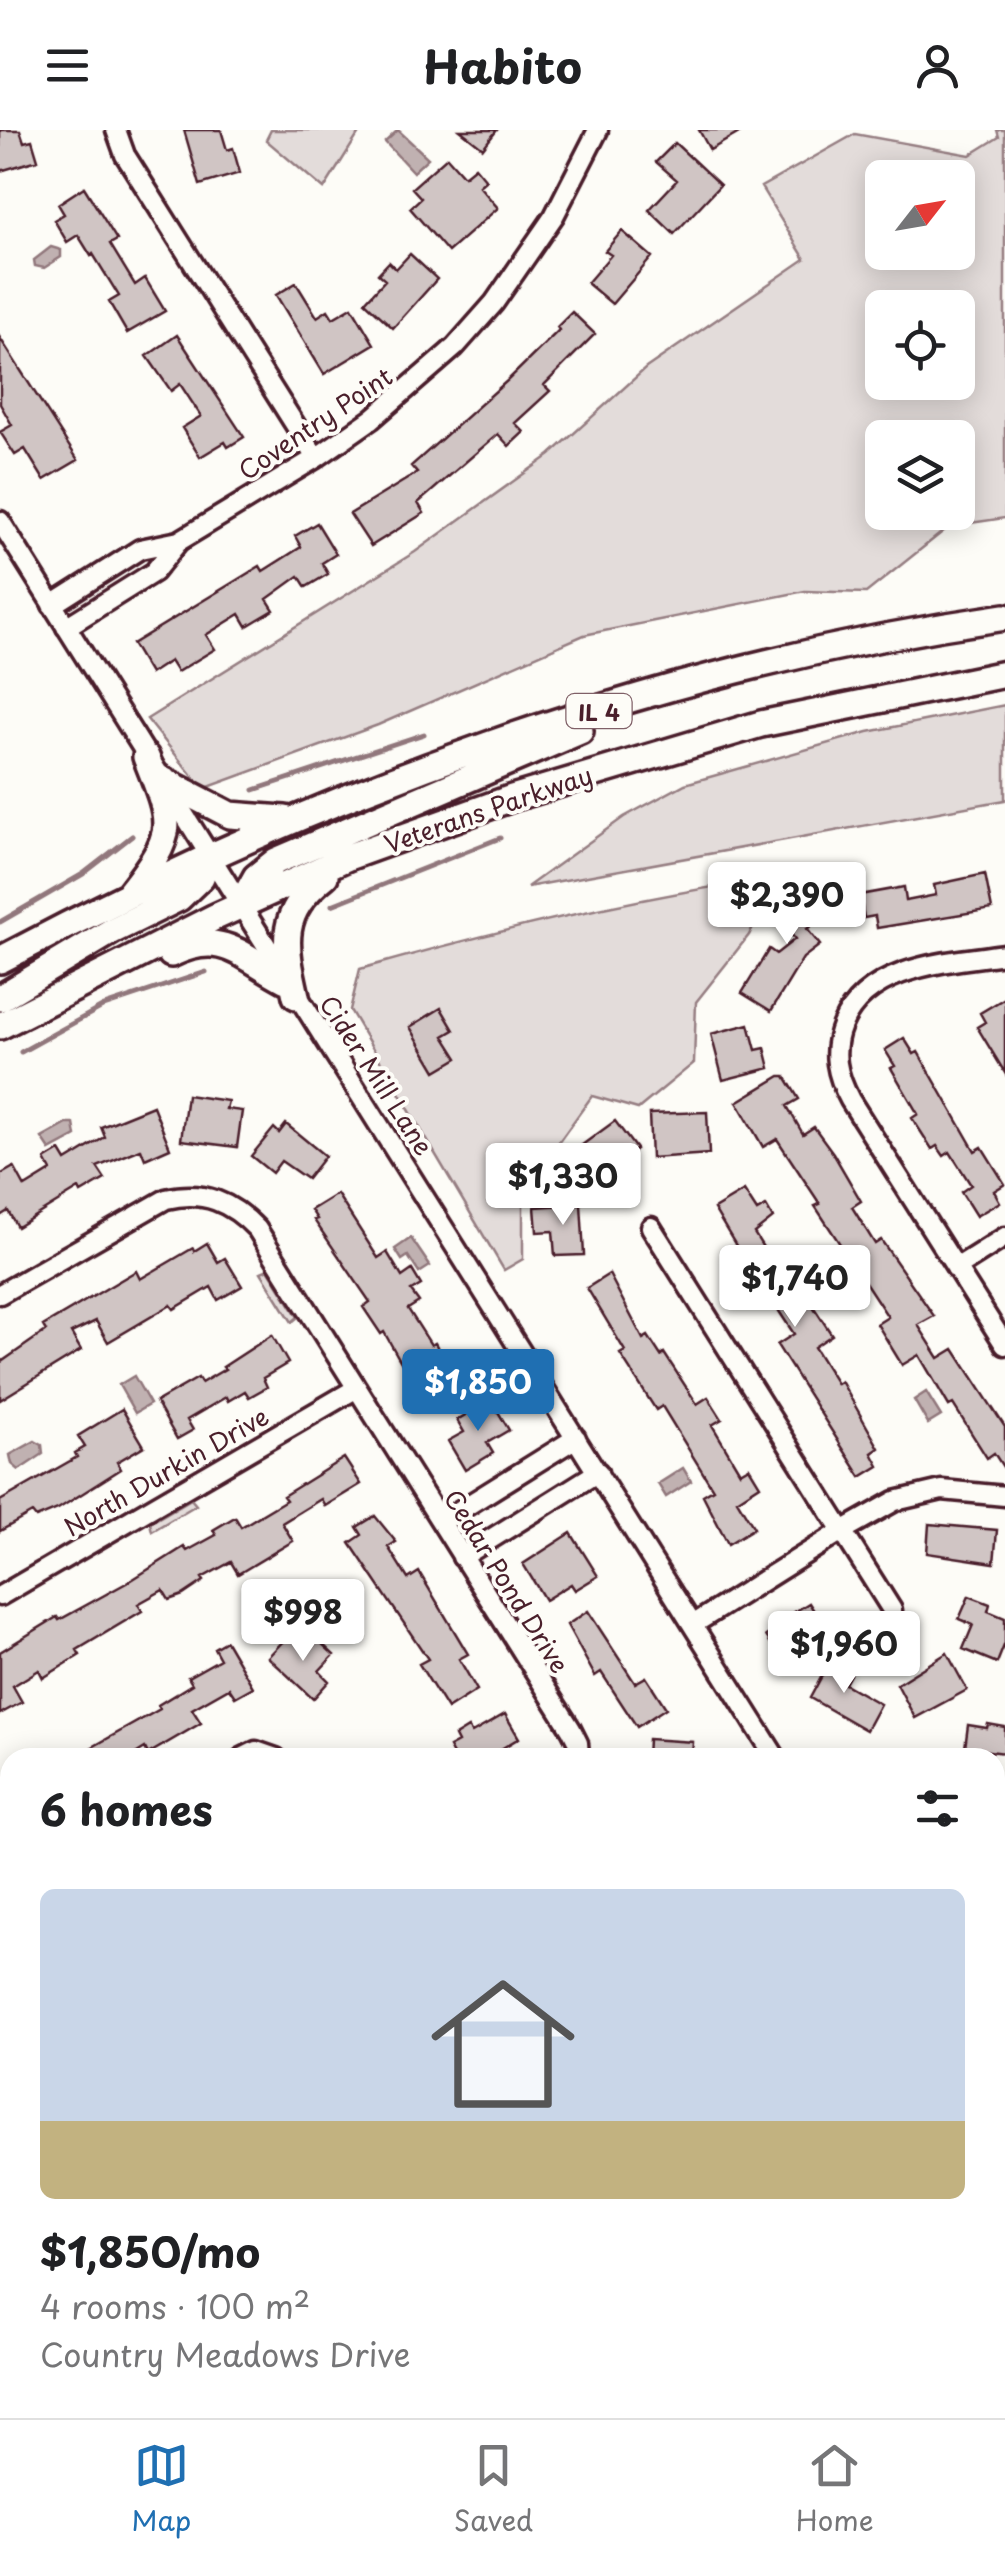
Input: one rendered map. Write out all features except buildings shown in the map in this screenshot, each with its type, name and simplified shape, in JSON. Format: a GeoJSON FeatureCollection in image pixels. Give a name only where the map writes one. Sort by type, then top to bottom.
{"type":"FeatureCollection","features":[{"type":"Feature","properties":{"kind":"highway","name":"IL 4"},"geometry":{"type":"LineString","coordinates":[[0,960],[127,895],[294,819],[530,732],[656,694],[852,644],[1005,617]]}},
{"type":"Feature","properties":{"kind":"highway","name":"Veterans Parkway"},"geometry":{"type":"LineString","coordinates":[[0,1026],[116,964],[240,906],[348,858],[512,798],[761,724],[1005,674]]}},
{"type":"Feature","properties":{"kind":"highway"},"geometry":{"type":"LineString","coordinates":[[240,906],[256,877],[276,861],[572,735],[656,694]]}},
{"type":"Feature","properties":{"kind":"highway"},"geometry":{"type":"LineString","coordinates":[[127,895],[163,846],[168,824],[167,810],[146,757]]}},
{"type":"Feature","properties":{"kind":"highway"},"geometry":{"type":"LineString","coordinates":[[161,779],[230,815],[294,819]]}},
{"type":"Feature","properties":{"kind":"highway"},"geometry":{"type":"LineString","coordinates":[[0,998],[112,931],[188,892],[201,877],[209,856]]}},
{"type":"Feature","properties":{"kind":"highway"},"geometry":{"type":"LineString","coordinates":[[291,988],[286,953],[290,918],[305,892],[348,858]]}},
{"type":"Feature","properties":{"kind":"highway"},"geometry":{"type":"LineString","coordinates":[[0,1036],[15,1034],[156,961],[202,942],[232,948],[291,988]]}},
{"type":"Feature","properties":{"kind":"street"},"geometry":{"type":"LineString","coordinates":[[116,130],[125,155],[316,458]]}},
{"type":"Feature","properties":{"kind":"street","name":"Coventry Point"},"geometry":{"type":"LineString","coordinates":[[66,627],[154,572],[179,542],[316,458],[408,391],[455,348],[494,302],[554,216],[598,130]]}},
{"type":"Feature","properties":{"kind":"street","name":"Cider Mill Lane"},"geometry":{"type":"LineString","coordinates":[[0,521],[770,1748]]}},
{"type":"Feature","properties":{"kind":"street","name":"Coventry Point"},"geometry":{"type":"LineString","coordinates":[[52,605],[140,550],[179,542]]}},
{"type":"Feature","properties":{"kind":"street"},"geometry":{"type":"LineString","coordinates":[[1005,954],[907,972],[881,981],[857,998],[848,1012],[836,1051],[842,1086],[1005,1345]]}},
{"type":"Feature","properties":{"kind":"street","name":"Cedar Pond Drive"},"geometry":{"type":"LineString","coordinates":[[0,1294],[153,1205],[194,1194],[229,1204],[258,1228],[579,1748]]}},
{"type":"Feature","properties":{"kind":"street"},"geometry":{"type":"LineString","coordinates":[[651,1226],[892,1610]]}},
{"type":"Feature","properties":{"kind":"street"},"geometry":{"type":"LineString","coordinates":[[956,1268],[1005,1238]]}},
{"type":"Feature","properties":{"kind":"street","name":"North Durkin Drive"},"geometry":{"type":"LineString","coordinates":[[0,1596],[357,1388]]}},
{"type":"Feature","properties":{"kind":"street"},"geometry":{"type":"LineString","coordinates":[[441,1522],[576,1438]]}},
{"type":"Feature","properties":{"kind":"street"},"geometry":{"type":"LineString","coordinates":[[462,1557],[598,1472]]}},
{"type":"Feature","properties":{"kind":"street"},"geometry":{"type":"LineString","coordinates":[[694,1624],[885,1506],[942,1490],[1005,1496]]}},
{"type":"Feature","properties":{"kind":"shaded area"},"geometry":{"type":"Polygon","coordinates":[[[271,130],[361,130],[324,189],[266,140],[271,130]]]}},
{"type":"Feature","properties":{"kind":"shaded area"},"geometry":{"type":"Polygon","coordinates":[[[398,130],[428,158],[413,172],[385,142],[398,130]]]}},
{"type":"Feature","properties":{"kind":"shaded area"},"geometry":{"type":"Polygon","coordinates":[[[997,130],[1005,130],[1005,518],[975,522],[975,420],[865,420],[865,530],[945,530],[866,593],[805,591],[584,635],[378,725],[203,789],[147,719],[415,552],[550,455],[646,368],[805,259],[761,187],[855,134],[970,155],[999,137],[997,130]]]}},
{"type":"Feature","properties":{"kind":"shaded area"},"geometry":{"type":"Polygon","coordinates":[[[51,247],[61,250],[61,257],[44,268],[35,266],[34,260],[51,247]]]}},
{"type":"Feature","properties":{"kind":"shaded area"},"geometry":{"type":"Polygon","coordinates":[[[1005,705],[1005,800],[527,887],[624,817],[685,784],[868,732],[1005,705]]]}},
{"type":"Feature","properties":{"kind":"shaded area"},"geometry":{"type":"Polygon","coordinates":[[[777,877],[749,935],[696,1002],[694,1063],[638,1109],[592,1096],[548,1157],[523,1204],[523,1259],[504,1270],[350,1010],[360,969],[567,916],[777,877]]]}},
{"type":"Feature","properties":{"kind":"shaded area"},"geometry":{"type":"Polygon","coordinates":[[[74,1124],[76,1136],[50,1150],[42,1138],[74,1124]]]}},
{"type":"Feature","properties":{"kind":"shaded area"},"geometry":{"type":"Polygon","coordinates":[[[411,1238],[430,1266],[419,1273],[408,1256],[402,1260],[395,1249],[411,1238]]]}},
{"type":"Feature","properties":{"kind":"shaded area"},"geometry":{"type":"Polygon","coordinates":[[[268,1269],[298,1317],[292,1322],[261,1272],[268,1269]]]}},
{"type":"Feature","properties":{"kind":"shaded area"},"geometry":{"type":"Polygon","coordinates":[[[134,1376],[150,1404],[135,1413],[119,1385],[134,1376]]]}},
{"type":"Feature","properties":{"kind":"shaded area"},"geometry":{"type":"Polygon","coordinates":[[[926,1392],[941,1416],[928,1424],[914,1400],[926,1392]]]}},
{"type":"Feature","properties":{"kind":"shaded area"},"geometry":{"type":"Polygon","coordinates":[[[35,1441],[42,1445],[43,1454],[19,1470],[10,1455],[35,1441]]]}},
{"type":"Feature","properties":{"kind":"shaded area"},"geometry":{"type":"Polygon","coordinates":[[[683,1468],[691,1481],[666,1497],[658,1484],[683,1468]]]}},
{"type":"Feature","properties":{"kind":"shaded area"},"geometry":{"type":"Polygon","coordinates":[[[191,1499],[196,1505],[152,1531],[150,1523],[191,1499]]]}},
{"type":"Feature","properties":{"kind":"shaded area"},"geometry":{"type":"Polygon","coordinates":[[[295,1600],[326,1625],[316,1637],[285,1612],[295,1600]]]}},
{"type":"Feature","properties":{"kind":"waterway"},"geometry":{"type":"LineString","coordinates":[[254,790],[424,734]]}},
{"type":"Feature","properties":{"kind":"waterway"},"geometry":{"type":"LineString","coordinates":[[0,922],[83,874],[132,836]]}},
{"type":"Feature","properties":{"kind":"waterway"},"geometry":{"type":"LineString","coordinates":[[332,905],[500,838]]}},
{"type":"Feature","properties":{"kind":"waterway"},"geometry":{"type":"LineString","coordinates":[[21,1052],[104,1006],[206,972]]}}]}
